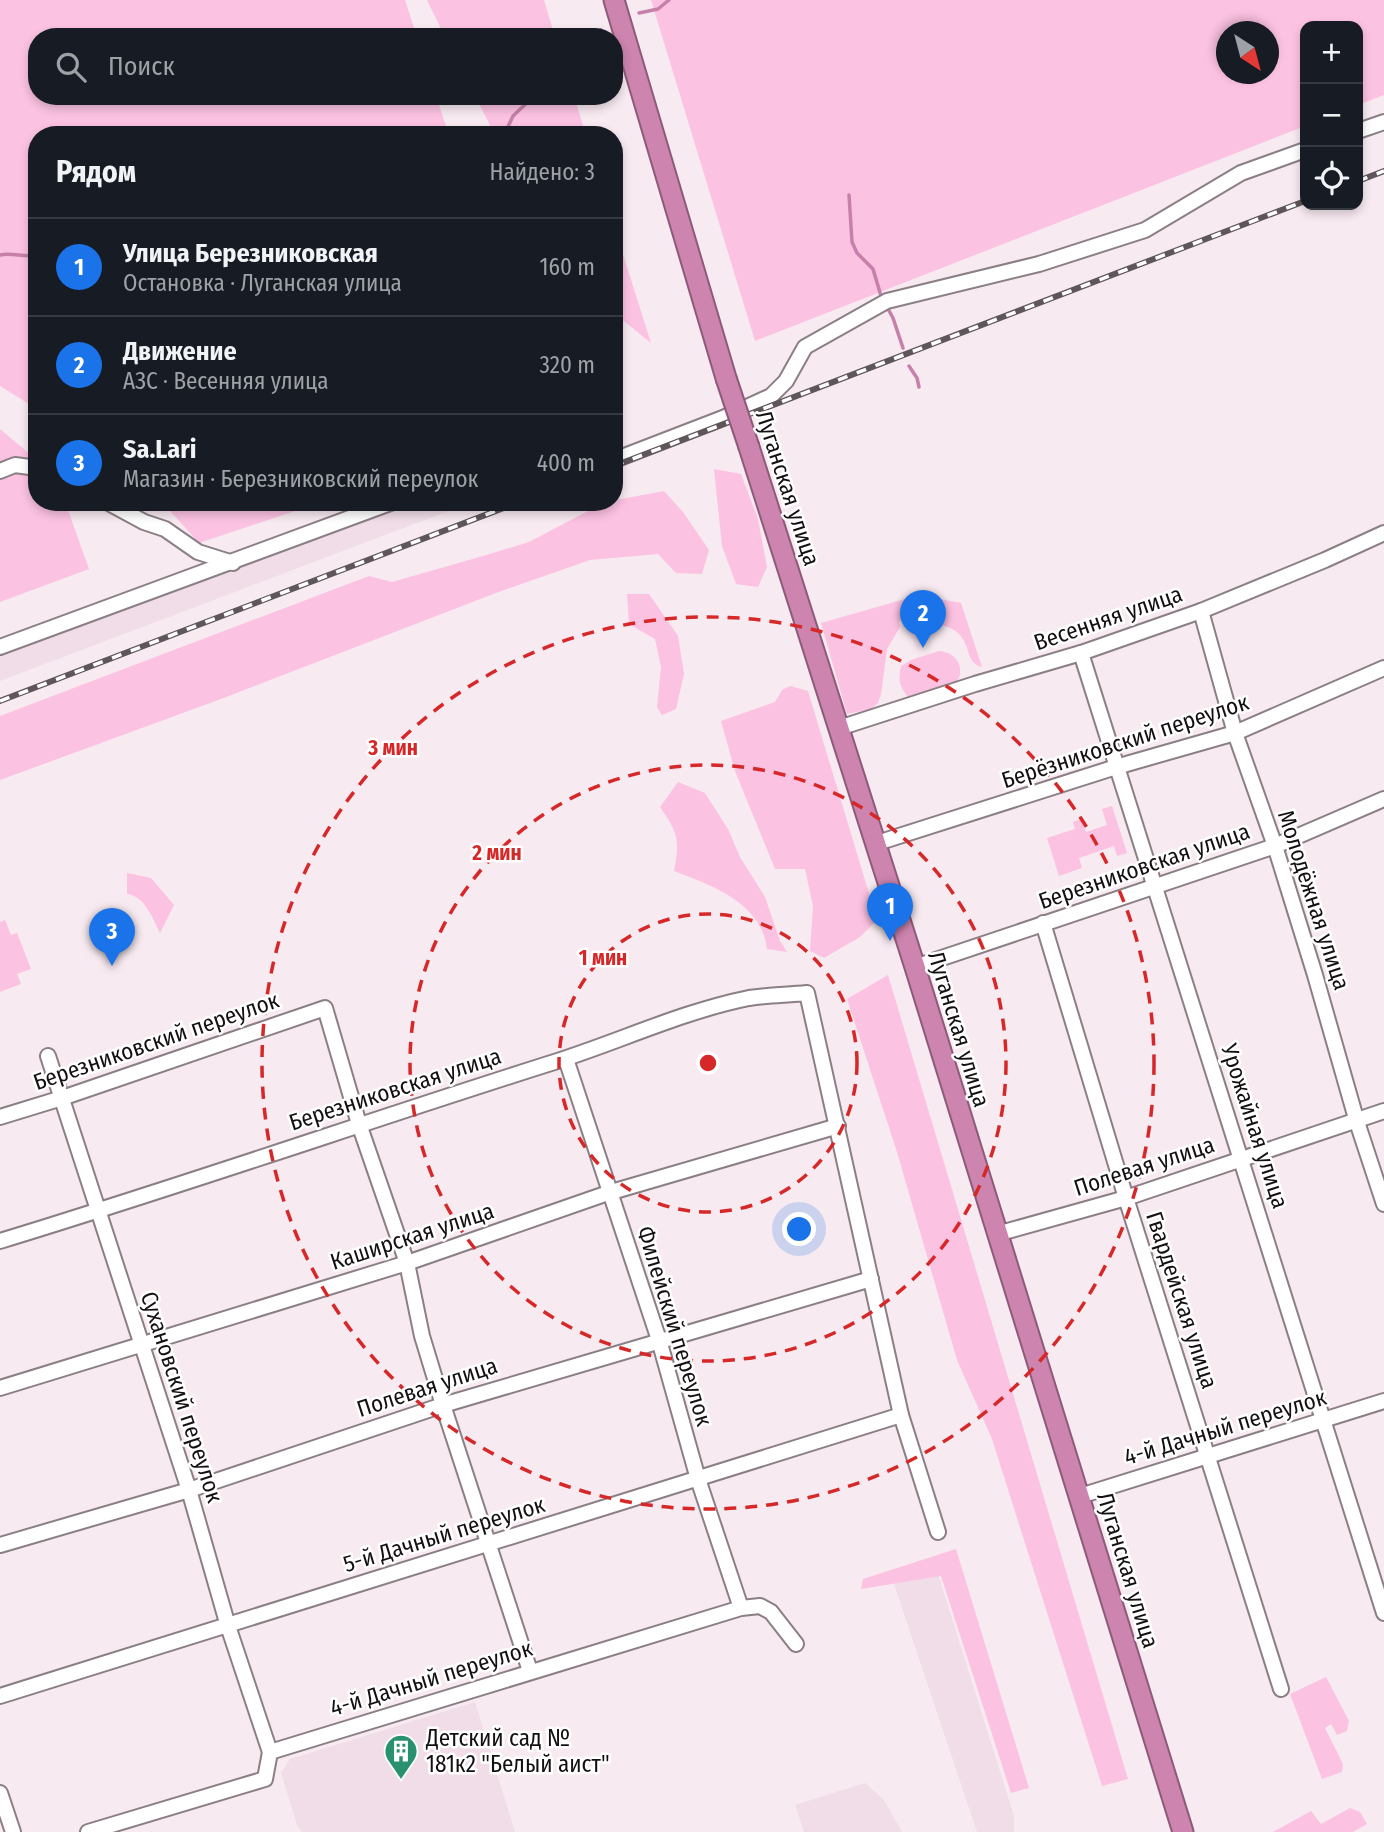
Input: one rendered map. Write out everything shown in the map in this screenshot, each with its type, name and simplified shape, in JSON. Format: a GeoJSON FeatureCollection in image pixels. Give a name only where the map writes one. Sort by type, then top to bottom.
{"type":"FeatureCollection","features":[{"type":"Feature","properties":{"kind":"highway","name":"Луганская улица"},"geometry":{"type":"LineString","coordinates":[[614,0],[622,28]]}},
{"type":"Feature","properties":{"kind":"highway","name":"Луганская улица"},"geometry":{"type":"LineString","coordinates":[[623,30],[726,378],[915,967],[1183,1832]]}},
{"type":"Feature","properties":{"kind":"street"},"geometry":{"type":"LineString","coordinates":[[1363,129],[1384,122]]}},
{"type":"Feature","properties":{"kind":"street"},"geometry":{"type":"LineString","coordinates":[[623,457],[723,418],[771,396],[786,381],[805,346],[887,301],[1039,264],[1145,230],[1241,173],[1300,152]]}},
{"type":"Feature","properties":{"kind":"street"},"geometry":{"type":"LineString","coordinates":[[0,471],[15,465],[28,467]]}},
{"type":"Feature","properties":{"kind":"street"},"geometry":{"type":"LineString","coordinates":[[124,511],[144,522],[165,528],[198,552],[233,563]]}},
{"type":"Feature","properties":{"kind":"street"},"geometry":{"type":"LineString","coordinates":[[0,647],[369,511]]}},
{"type":"Feature","properties":{"kind":"street","name":"Весенняя улица"},"geometry":{"type":"LineString","coordinates":[[839,728],[1081,653],[1200,611],[1325,561],[1384,533]]}},
{"type":"Feature","properties":{"kind":"street","name":"Молодёжная улица"},"geometry":{"type":"LineString","coordinates":[[1200,611],[1235,733],[1275,846],[1357,1122],[1384,1203]]}},
{"type":"Feature","properties":{"kind":"street","name":"Урожайная улица"},"geometry":{"type":"LineString","coordinates":[[1081,653],[1384,1614]]}},
{"type":"Feature","properties":{"kind":"street","name":"Берёзниковский переулок"},"geometry":{"type":"LineString","coordinates":[[874,844],[1116,767],[1235,733],[1384,668]]}},
{"type":"Feature","properties":{"kind":"street","name":"Березниковская улица"},"geometry":{"type":"LineString","coordinates":[[915,967],[1275,846],[1384,799]]}},
{"type":"Feature","properties":{"kind":"street","name":"Гвардейская улица"},"geometry":{"type":"LineString","coordinates":[[1043,923],[1126,1198],[1281,1689]]}},
{"type":"Feature","properties":{"kind":"street","name":"Березниковская улица"},"geometry":{"type":"LineString","coordinates":[[0,1241],[566,1059],[689,1014],[751,998],[807,993],[838,1126]]}},
{"type":"Feature","properties":{"kind":"street","name":"Березниковский переулок"},"geometry":{"type":"LineString","coordinates":[[0,1117],[326,1007],[359,1124]]}},
{"type":"Feature","properties":{"kind":"street","name":"Сухановский переулок"},"geometry":{"type":"LineString","coordinates":[[48,1056],[189,1490],[228,1626],[270,1752]]}},
{"type":"Feature","properties":{"kind":"street","name":"Филейский переулок"},"geometry":{"type":"LineString","coordinates":[[566,1059],[608,1193],[659,1339],[698,1479],[741,1608]]}},
{"type":"Feature","properties":{"kind":"street","name":"Полевая улица"},"geometry":{"type":"LineString","coordinates":[[997,1234],[1126,1198],[1384,1111]]}},
{"type":"Feature","properties":{"kind":"street"},"geometry":{"type":"LineString","coordinates":[[359,1124],[407,1263],[422,1336],[530,1671]]}},
{"type":"Feature","properties":{"kind":"street"},"geometry":{"type":"LineString","coordinates":[[838,1126],[901,1415],[937,1532]]}},
{"type":"Feature","properties":{"kind":"street","name":"Каширская улица"},"geometry":{"type":"LineString","coordinates":[[0,1388],[407,1263],[608,1193],[838,1126]]}},
{"type":"Feature","properties":{"kind":"street","name":"Полевая улица"},"geometry":{"type":"LineString","coordinates":[[0,1545],[189,1490],[443,1405],[659,1339],[871,1279]]}},
{"type":"Feature","properties":{"kind":"street","name":"4-й Дачный переулок"},"geometry":{"type":"LineString","coordinates":[[1080,1496],[1384,1401]]}},
{"type":"Feature","properties":{"kind":"street","name":"5-й Дачный переулок"},"geometry":{"type":"LineString","coordinates":[[0,1696],[901,1415]]}},
{"type":"Feature","properties":{"kind":"street","name":"4-й Дачный переулок"},"geometry":{"type":"LineString","coordinates":[[270,1752],[741,1608],[760,1605],[771,1612],[796,1644]]}},
{"type":"Feature","properties":{"kind":"street"},"geometry":{"type":"LineString","coordinates":[[88,1832],[265,1779],[270,1752]]}},
{"type":"Feature","properties":{"kind":"street"},"geometry":{"type":"LineString","coordinates":[[0,1793],[13,1832]]}},
{"type":"Feature","properties":{"kind":"shaded area"},"geometry":{"type":"Polygon","coordinates":[[[0,0],[405,0],[414,28],[28,28],[28,105],[439,105],[446,126],[28,126],[28,403],[0,386],[0,0]]]}},
{"type":"Feature","properties":{"kind":"shaded area"},"geometry":{"type":"Polygon","coordinates":[[[427,0],[544,0],[552,28],[441,28],[427,0]]]}},
{"type":"Feature","properties":{"kind":"shaded area"},"geometry":{"type":"Polygon","coordinates":[[[651,0],[1384,0],[1384,95],[1363,103],[1363,21],[1300,21],[1300,128],[755,341],[651,0]]]}},
{"type":"Feature","properties":{"kind":"shaded area"},"geometry":{"type":"Polygon","coordinates":[[[480,105],[577,105],[583,126],[490,126],[480,105]]]}},
{"type":"Feature","properties":{"kind":"shaded area"},"geometry":{"type":"Polygon","coordinates":[[[623,254],[651,343],[623,320],[623,254]]]}},
{"type":"Feature","properties":{"kind":"shaded area"},"geometry":{"type":"Polygon","coordinates":[[[0,429],[28,452],[28,511],[68,511],[89,569],[0,602],[0,429]]]}},
{"type":"Feature","properties":{"kind":"shaded area"},"geometry":{"type":"Polygon","coordinates":[[[714,469],[741,474],[758,519],[767,567],[758,587],[736,584],[722,546],[714,469]]]}},
{"type":"Feature","properties":{"kind":"shaded area"},"geometry":{"type":"Polygon","coordinates":[[[664,491],[683,512],[709,550],[702,574],[676,573],[658,554],[590,560],[0,780],[0,716],[369,576],[392,582],[529,542],[588,511],[623,511],[623,499],[664,491]]]}},
{"type":"Feature","properties":{"kind":"shaded area"},"geometry":{"type":"Polygon","coordinates":[[[170,511],[295,511],[199,543],[170,511]]]}},
{"type":"Feature","properties":{"kind":"shaded area"},"geometry":{"type":"Polygon","coordinates":[[[348,511],[448,511],[0,681],[0,644],[348,511]]]}},
{"type":"Feature","properties":{"kind":"shaded area"},"geometry":{"type":"Polygon","coordinates":[[[627,594],[649,594],[678,636],[684,674],[676,709],[662,715],[657,707],[661,667],[655,639],[629,624],[627,594]]]}},
{"type":"Feature","properties":{"kind":"shaded area"},"geometry":{"type":"Polygon","coordinates":[[[919,595],[961,603],[982,667],[972,659],[959,634],[941,625],[933,629],[928,612],[899,621],[900,627],[887,649],[878,703],[871,709],[847,714],[821,623],[919,595]]]}},
{"type":"Feature","properties":{"kind":"shaded area"},"geometry":{"type":"Polygon","coordinates":[[[939,651],[951,655],[958,663],[960,673],[955,684],[908,697],[900,683],[901,666],[939,651]]]}},
{"type":"Feature","properties":{"kind":"shaded area"},"geometry":{"type":"Polygon","coordinates":[[[790,686],[808,691],[877,920],[860,937],[824,958],[810,951],[813,906],[805,869],[775,869],[735,771],[721,721],[775,702],[782,690],[790,686]]]}},
{"type":"Feature","properties":{"kind":"shaded area"},"geometry":{"type":"Polygon","coordinates":[[[678,782],[705,793],[765,897],[780,941],[787,952],[767,949],[756,919],[733,898],[674,871],[676,837],[671,823],[660,807],[678,782]]]}},
{"type":"Feature","properties":{"kind":"shaded area"},"geometry":{"type":"Polygon","coordinates":[[[1112,806],[1127,853],[1117,856],[1114,846],[1079,858],[1082,868],[1059,876],[1047,838],[1075,829],[1073,822],[1081,819],[1086,832],[1107,825],[1102,809],[1112,806]]]}},
{"type":"Feature","properties":{"kind":"shaded area"},"geometry":{"type":"Polygon","coordinates":[[[127,873],[151,878],[174,905],[160,933],[144,904],[127,894],[127,873]]]}},
{"type":"Feature","properties":{"kind":"shaded area"},"geometry":{"type":"Polygon","coordinates":[[[5,920],[11,935],[17,933],[31,969],[17,974],[21,984],[0,992],[0,922],[5,920]]]}},
{"type":"Feature","properties":{"kind":"shaded area"},"geometry":{"type":"Polygon","coordinates":[[[888,975],[1128,1779],[1102,1786],[992,1439],[957,1360],[897,1152],[847,999],[888,975]]]}},
{"type":"Feature","properties":{"kind":"shaded area"},"geometry":{"type":"Polygon","coordinates":[[[956,1549],[1029,1788],[1011,1793],[941,1576],[861,1589],[863,1579],[956,1549]]]}},
{"type":"Feature","properties":{"kind":"shaded area"},"geometry":{"type":"Polygon","coordinates":[[[934,1561],[1014,1816],[1014,1832],[977,1832],[891,1575],[934,1561]]]}},
{"type":"Feature","properties":{"kind":"shaded area"},"geometry":{"type":"Polygon","coordinates":[[[1326,1677],[1349,1721],[1347,1731],[1337,1735],[1331,1724],[1325,1728],[1343,1764],[1342,1772],[1322,1779],[1290,1694],[1326,1677]]]}},
{"type":"Feature","properties":{"kind":"shaded area"},"geometry":{"type":"Polygon","coordinates":[[[475,1702],[515,1832],[302,1832],[297,1825],[281,1773],[290,1759],[475,1702]]]}},
{"type":"Feature","properties":{"kind":"shaded area"},"geometry":{"type":"Polygon","coordinates":[[[865,1783],[884,1800],[902,1832],[804,1832],[795,1805],[865,1783]]]}},
{"type":"Feature","properties":{"kind":"shaded area"},"geometry":{"type":"Polygon","coordinates":[[[1350,1808],[1360,1812],[1367,1824],[1353,1832],[1273,1832],[1311,1811],[1321,1824],[1350,1808]]]}},
{"type":"Feature","properties":{"kind":"waterway"},"geometry":{"type":"LineString","coordinates":[[639,13],[658,9],[669,0]]}},
{"type":"Feature","properties":{"kind":"waterway"},"geometry":{"type":"LineString","coordinates":[[508,126],[513,116],[525,105]]}},
{"type":"Feature","properties":{"kind":"waterway"},"geometry":{"type":"LineString","coordinates":[[849,195],[852,242],[857,253],[873,269],[881,296]]}},
{"type":"Feature","properties":{"kind":"waterway"},"geometry":{"type":"LineString","coordinates":[[0,255],[28,256]]}},
{"type":"Feature","properties":{"kind":"waterway"},"geometry":{"type":"LineString","coordinates":[[887,307],[903,348]]}},
{"type":"Feature","properties":{"kind":"waterway"},"geometry":{"type":"LineString","coordinates":[[909,366],[919,387]]}},
{"type":"Feature","properties":{"kind":"railway"},"geometry":{"type":"LineString","coordinates":[[1363,179],[1384,171]]}},
{"type":"Feature","properties":{"kind":"railway"},"geometry":{"type":"LineString","coordinates":[[623,463],[1300,203]]}},
{"type":"Feature","properties":{"kind":"railway"},"geometry":{"type":"LineString","coordinates":[[0,701],[496,511]]}},
{"type":"Feature","properties":{"kind":"place","name":"Движение"},"geometry":{"type":"Point","coordinates":[923,648]}},
{"type":"Feature","properties":{"kind":"place","name":"Улица Березниковская"},"geometry":{"type":"Point","coordinates":[890,941]}},
{"type":"Feature","properties":{"kind":"place","name":"Sa.Lari"},"geometry":{"type":"Point","coordinates":[112,966]}},
{"type":"Feature","properties":{"kind":"place","name":"Детский сад № 181к2 \"Белый аист\""},"geometry":{"type":"Point","coordinates":[401,1781]}}]}
